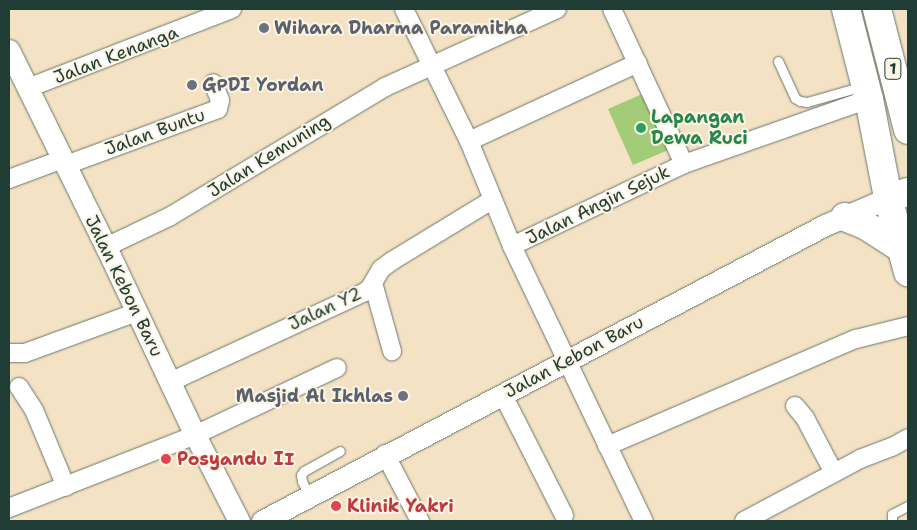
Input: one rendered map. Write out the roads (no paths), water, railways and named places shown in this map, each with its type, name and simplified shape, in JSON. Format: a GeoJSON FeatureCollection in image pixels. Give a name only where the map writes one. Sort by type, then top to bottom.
{"type":"FeatureCollection","features":[{"type":"Feature","properties":{"kind":"highway"},"geometry":{"type":"LineString","coordinates":[[846,9],[867,92],[901,196],[899,213],[902,249]]}},
{"type":"Feature","properties":{"kind":"highway","name":"1"},"geometry":{"type":"LineString","coordinates":[[877,9],[908,130]]}},
{"type":"Feature","properties":{"kind":"highway"},"geometry":{"type":"LineString","coordinates":[[844,217],[865,225],[902,249]]}},
{"type":"Feature","properties":{"kind":"street","name":"Jalan Kenanga"},"geometry":{"type":"LineString","coordinates":[[19,79],[232,9]]}},
{"type":"Feature","properties":{"kind":"street"},"geometry":{"type":"LineString","coordinates":[[404,9],[469,141],[512,246],[568,360],[606,446],[644,521]]}},
{"type":"Feature","properties":{"kind":"street","name":"Jalan Kemuning"},"geometry":{"type":"LineString","coordinates":[[106,247],[169,217],[385,86],[433,67],[557,9]]}},
{"type":"Feature","properties":{"kind":"street","name":"Jalan Angin Sejuk"},"geometry":{"type":"LineString","coordinates":[[612,9],[684,164]]}},
{"type":"Feature","properties":{"kind":"street","name":"Jalan Kebon Baru"},"geometry":{"type":"LineString","coordinates":[[9,50],[19,79],[64,162],[195,435],[239,521]]}},
{"type":"Feature","properties":{"kind":"street"},"geometry":{"type":"LineString","coordinates":[[469,141],[638,64]]}},
{"type":"Feature","properties":{"kind":"street","name":"Jalan Buntu"},"geometry":{"type":"LineString","coordinates":[[64,162],[218,109],[220,100],[213,83]]}},
{"type":"Feature","properties":{"kind":"street","name":"Jalan Angin Sejuk"},"geometry":{"type":"LineString","coordinates":[[512,246],[684,164],[867,92]]}},
{"type":"Feature","properties":{"kind":"street"},"geometry":{"type":"LineString","coordinates":[[9,180],[64,162]]}},
{"type":"Feature","properties":{"kind":"street","name":"Jalan Kebon Baru"},"geometry":{"type":"LineString","coordinates":[[262,521],[385,454],[502,395],[825,225],[901,196]]}},
{"type":"Feature","properties":{"kind":"street","name":"Jalan Y2"},"geometry":{"type":"LineString","coordinates":[[170,382],[365,292],[374,283],[381,270],[392,260],[492,200]]}},
{"type":"Feature","properties":{"kind":"street"},"geometry":{"type":"LineString","coordinates":[[374,283],[392,351]]}},
{"type":"Feature","properties":{"kind":"street"},"geometry":{"type":"LineString","coordinates":[[9,353],[25,353],[137,312]]}},
{"type":"Feature","properties":{"kind":"street"},"geometry":{"type":"LineString","coordinates":[[606,446],[856,339],[908,326]]}},
{"type":"Feature","properties":{"kind":"street"},"geometry":{"type":"LineString","coordinates":[[9,508],[195,435],[337,368]]}},
{"type":"Feature","properties":{"kind":"street"},"geometry":{"type":"LineString","coordinates":[[19,387],[34,410],[66,487]]}},
{"type":"Feature","properties":{"kind":"street"},"geometry":{"type":"LineString","coordinates":[[502,395],[564,515]]}},
{"type":"Feature","properties":{"kind":"street"},"geometry":{"type":"LineString","coordinates":[[795,406],[805,418],[834,473]]}},
{"type":"Feature","properties":{"kind":"street"},"geometry":{"type":"LineString","coordinates":[[744,521],[860,459],[892,447],[908,438]]}},
{"type":"Feature","properties":{"kind":"street"},"geometry":{"type":"LineString","coordinates":[[385,454],[420,521]]}},
{"type":"Feature","properties":{"kind":"lane"},"geometry":{"type":"LineString","coordinates":[[778,61],[795,98],[800,101],[807,102],[867,92]]}},
{"type":"Feature","properties":{"kind":"lane"},"geometry":{"type":"LineString","coordinates":[[309,496],[302,481],[301,475],[304,470],[340,451]]}},
{"type":"Feature","properties":{"kind":"lane"},"geometry":{"type":"LineString","coordinates":[[892,521],[892,514],[908,506]]}},
{"type":"Feature","properties":{"kind":"place","name":"Wihara Dharma Paramitha"},"geometry":{"type":"Point","coordinates":[264,28]}},
{"type":"Feature","properties":{"kind":"place","name":"GPDI Yordan"},"geometry":{"type":"Point","coordinates":[192,85]}},
{"type":"Feature","properties":{"kind":"place","name":"Lapangan Dewa Ruci"},"geometry":{"type":"Point","coordinates":[641,128]}},
{"type":"Feature","properties":{"kind":"place","name":"Masjid Al Ikhlas"},"geometry":{"type":"Point","coordinates":[403,396]}},
{"type":"Feature","properties":{"kind":"place","name":"Posyandu II"},"geometry":{"type":"Point","coordinates":[166,459]}},
{"type":"Feature","properties":{"kind":"place","name":"Klinik Yakri"},"geometry":{"type":"Point","coordinates":[336,506]}}]}
